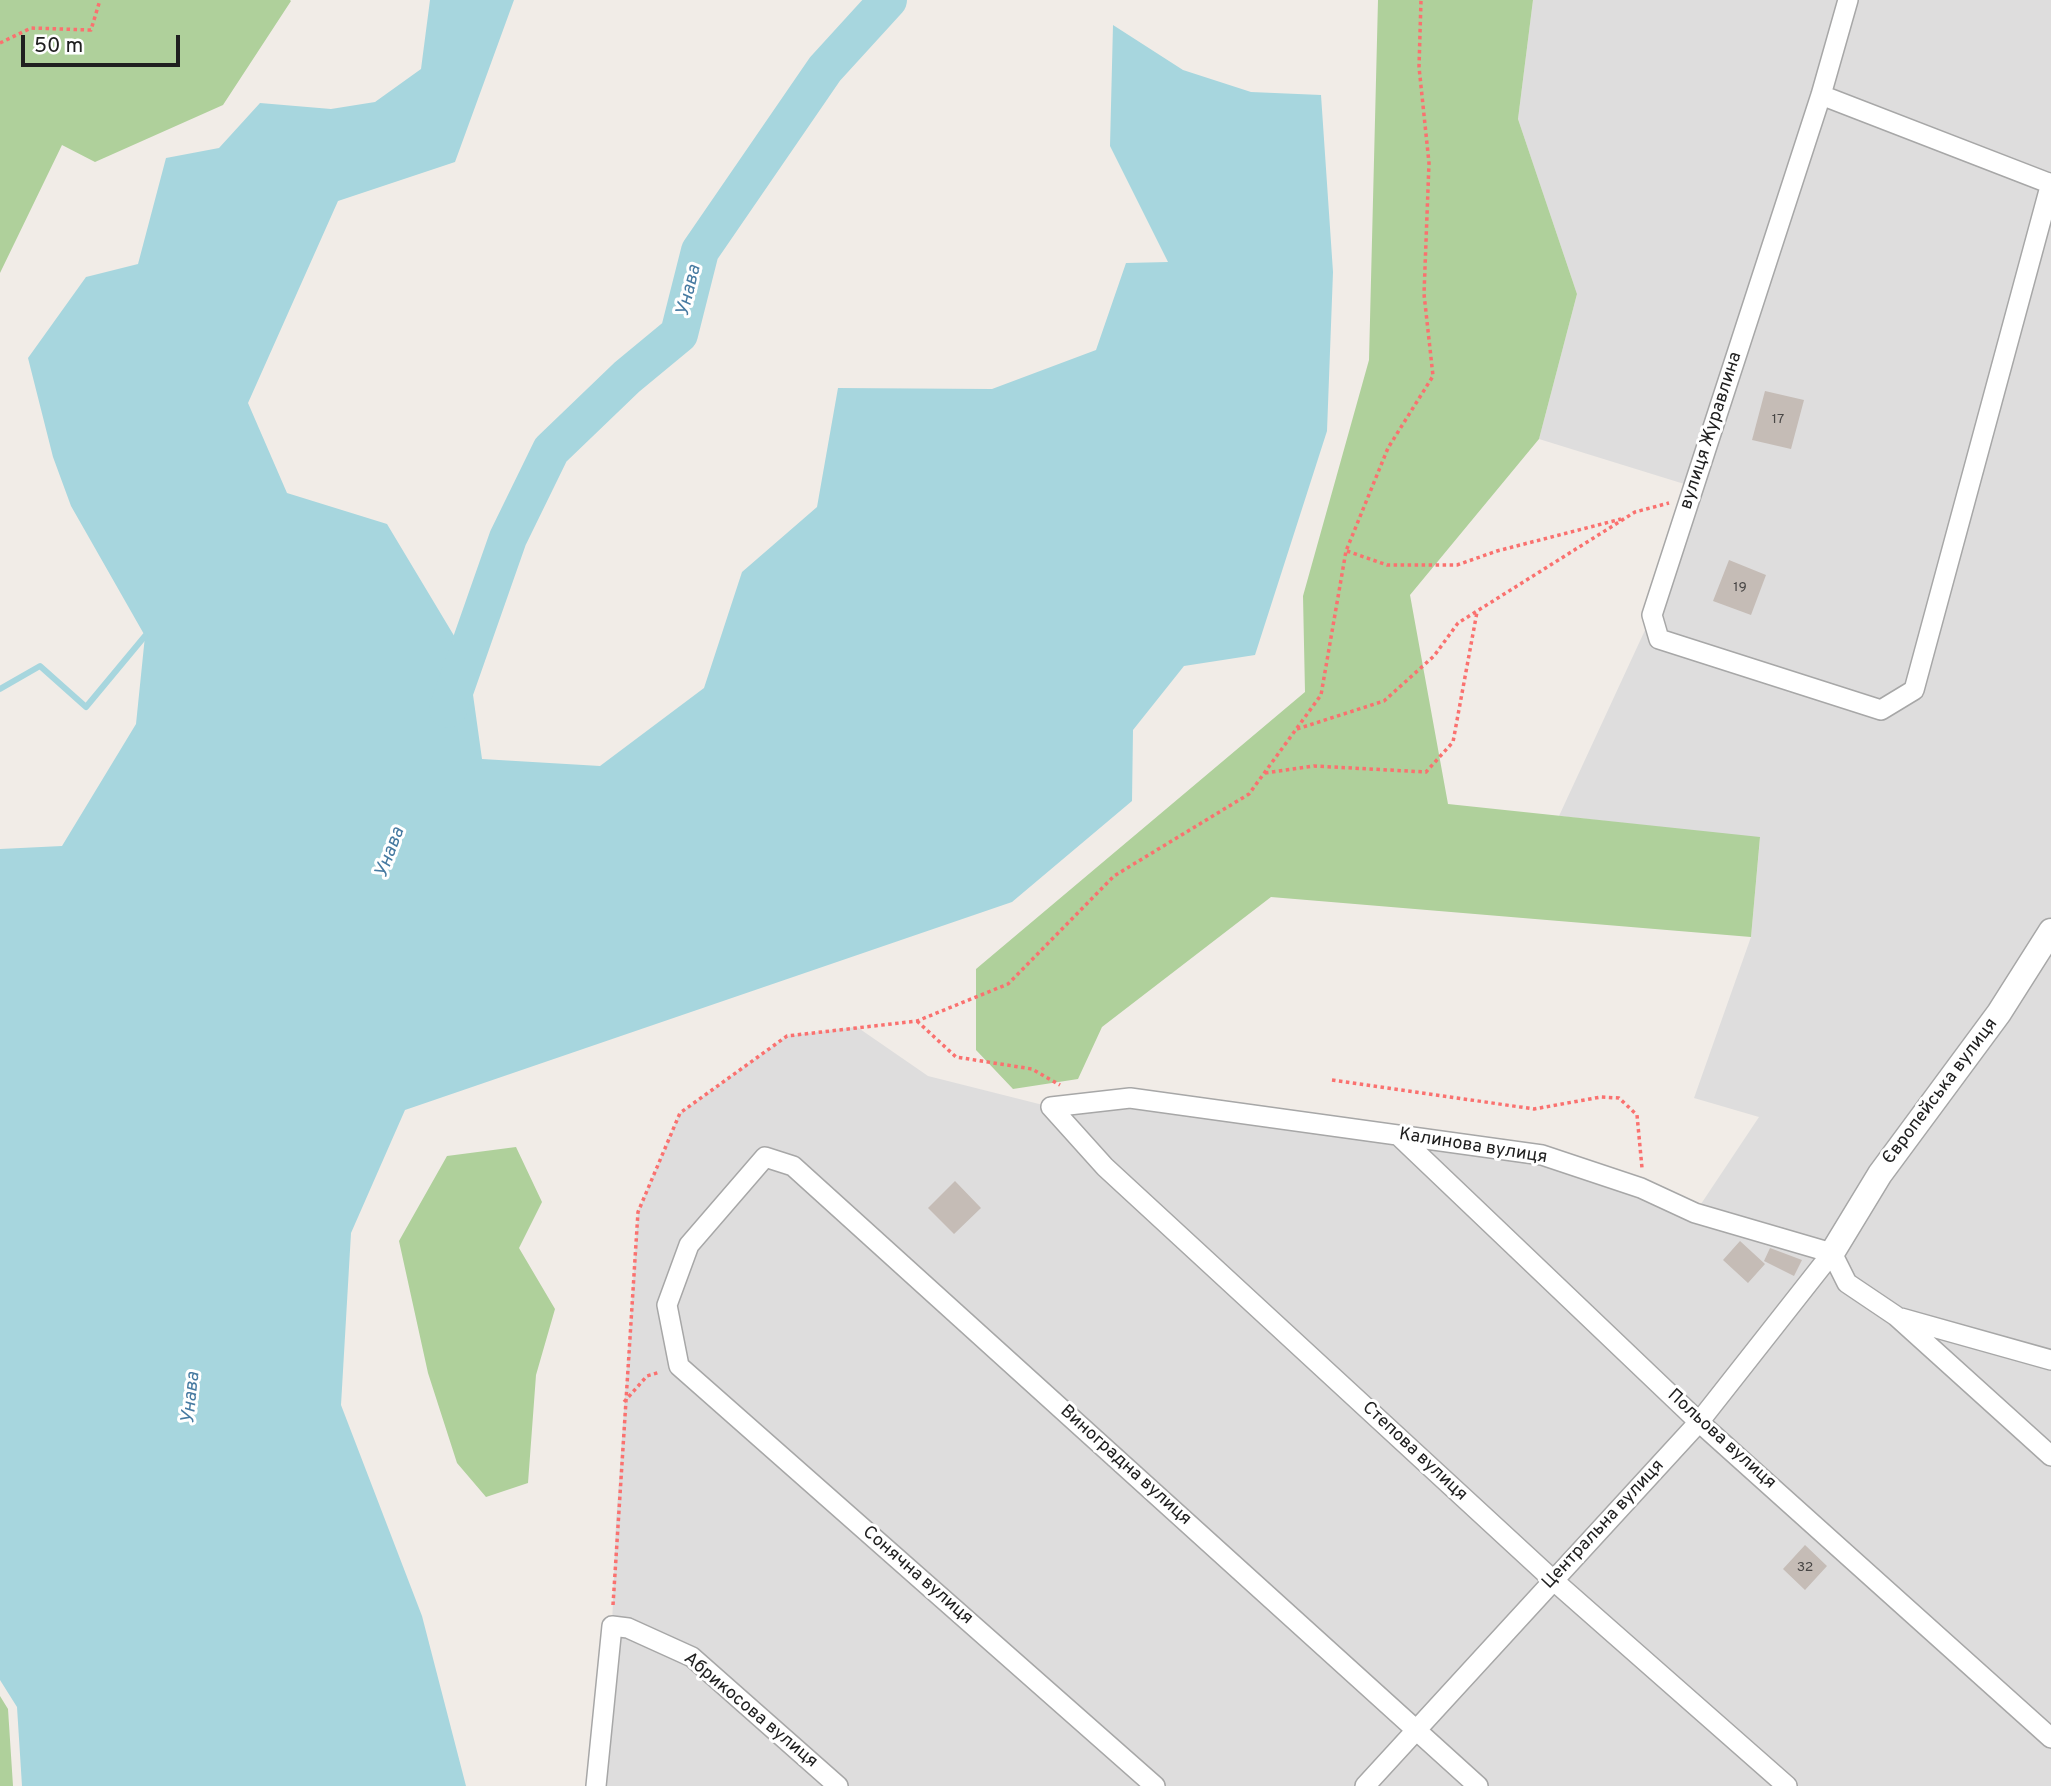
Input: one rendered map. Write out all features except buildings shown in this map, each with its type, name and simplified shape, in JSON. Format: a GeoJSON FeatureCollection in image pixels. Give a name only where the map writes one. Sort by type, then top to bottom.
{"type":"FeatureCollection","features":[{"type":"Feature","properties":{"kind":"street","name":"вулиця Журавлина"},"geometry":{"type":"LineString","coordinates":[[1848,0],[1821,95],[1652,615],[1659,639],[1881,710],[1914,690],[2051,183]]}},
{"type":"Feature","properties":{"kind":"street"},"geometry":{"type":"LineString","coordinates":[[1821,95],[2051,183]]}},
{"type":"Feature","properties":{"kind":"street","name":"Європейська вулиця"},"geometry":{"type":"LineString","coordinates":[[1832,1253],[1880,1174],[1999,1013],[2051,931]]}},
{"type":"Feature","properties":{"kind":"street","name":"Калинова вулиця"},"geometry":{"type":"LineString","coordinates":[[1051,1107],[1130,1098],[1542,1155],[1641,1188],[1695,1213],[1832,1253]]}},
{"type":"Feature","properties":{"kind":"street","name":"Степова вулиця"},"geometry":{"type":"LineString","coordinates":[[1051,1107],[1105,1167],[1553,1580],[1787,1786]]}},
{"type":"Feature","properties":{"kind":"street","name":"Польова вулиця"},"geometry":{"type":"LineString","coordinates":[[1398,1135],[1699,1422],[2051,1738]]}},
{"type":"Feature","properties":{"kind":"street","name":"Виноградна вулиця"},"geometry":{"type":"LineString","coordinates":[[679,1366],[667,1305],[689,1245],[765,1157],[793,1166],[1478,1786]]}},
{"type":"Feature","properties":{"kind":"street"},"geometry":{"type":"LineString","coordinates":[[1832,1253],[1847,1283],[1896,1317],[2051,1456]]}},
{"type":"Feature","properties":{"kind":"street","name":"Центральна вулиця"},"geometry":{"type":"LineString","coordinates":[[1364,1786],[1699,1422],[1832,1253]]}},
{"type":"Feature","properties":{"kind":"street"},"geometry":{"type":"LineString","coordinates":[[1896,1317],[2051,1360]]}},
{"type":"Feature","properties":{"kind":"street","name":"Сонячна вулиця"},"geometry":{"type":"LineString","coordinates":[[679,1366],[1155,1786]]}},
{"type":"Feature","properties":{"kind":"street","name":"Абрикосова вулиця"},"geometry":{"type":"LineString","coordinates":[[596,1786],[612,1626],[628,1628],[692,1657],[838,1786]]}},
{"type":"Feature","properties":{"kind":"path"},"geometry":{"type":"LineString","coordinates":[[0,43],[31,28],[91,30],[100,0]]}},
{"type":"Feature","properties":{"kind":"path"},"geometry":{"type":"LineString","coordinates":[[1090,1103],[1032,1069],[956,1057],[917,1021],[1008,984],[1114,876],[1249,794],[1321,695],[1346,551],[1388,449],[1433,376],[1424,294],[1429,163],[1419,67],[1421,0]]}},
{"type":"Feature","properties":{"kind":"path"},"geometry":{"type":"LineString","coordinates":[[1297,729],[1384,701],[1434,656],[1458,623],[1634,512],[1691,496]]}},
{"type":"Feature","properties":{"kind":"path"},"geometry":{"type":"LineString","coordinates":[[1346,551],[1387,565],[1457,565],[1497,551],[1627,518]]}},
{"type":"Feature","properties":{"kind":"path"},"geometry":{"type":"LineString","coordinates":[[1264,773],[1314,766],[1426,772],[1453,742],[1477,612]]}},
{"type":"Feature","properties":{"kind":"path"},"geometry":{"type":"LineString","coordinates":[[1332,1080],[1534,1109],[1601,1097],[1619,1098],[1637,1115],[1643,1150],[1641,1188]]}},
{"type":"Feature","properties":{"kind":"path"},"geometry":{"type":"LineString","coordinates":[[624,1402],[647,1376],[679,1366]]}},
{"type":"Feature","properties":{"kind":"shaded area"},"geometry":{"type":"Polygon","coordinates":[[[1533,0],[2051,0],[2051,1786],[596,1786],[612,1626],[616,1523],[638,1212],[680,1113],[787,1036],[857,1027],[928,1076],[1051,1107],[1130,1098],[1542,1155],[1695,1213],[1759,1117],[1694,1098],[1751,937],[1760,838],[1559,816],[1652,615],[1694,487],[1539,439],[1577,294],[1518,119],[1533,0]]]}},
{"type":"Feature","properties":{"kind":"green space"},"geometry":{"type":"Polygon","coordinates":[[[0,0],[291,1],[223,105],[95,162],[62,145],[0,273],[0,0]]]}},
{"type":"Feature","properties":{"kind":"green space"},"geometry":{"type":"Polygon","coordinates":[[[1378,0],[1533,0],[1518,119],[1577,294],[1539,439],[1410,595],[1448,804],[1760,837],[1751,937],[1271,897],[1102,1027],[1078,1079],[1013,1089],[976,1050],[976,969],[1305,692],[1303,596],[1369,360],[1378,0]]]}},
{"type":"Feature","properties":{"kind":"green space"},"geometry":{"type":"Polygon","coordinates":[[[516,1147],[542,1202],[519,1248],[555,1309],[536,1375],[528,1483],[486,1497],[457,1463],[428,1373],[399,1241],[447,1156],[516,1147]]]}},
{"type":"Feature","properties":{"kind":"green space"},"geometry":{"type":"Polygon","coordinates":[[[0,1696],[8,1709],[13,1786],[0,1786],[0,1696]]]}},
{"type":"Feature","properties":{"kind":"water"},"geometry":{"type":"Polygon","coordinates":[[[430,0],[514,0],[455,162],[338,201],[248,403],[287,493],[387,524],[468,659],[482,759],[600,766],[704,688],[742,572],[817,507],[838,388],[992,389],[1096,350],[1126,263],[1168,262],[1110,146],[1113,25],[1183,70],[1251,92],[1321,95],[1333,272],[1327,431],[1255,655],[1184,666],[1133,730],[1132,801],[1012,902],[405,1110],[351,1233],[341,1405],[422,1616],[466,1786],[22,1786],[17,1707],[0,1680],[0,849],[62,846],[136,724],[145,636],[71,506],[53,457],[28,358],[86,277],[138,264],[166,158],[219,148],[260,103],[331,109],[375,102],[421,69],[430,0]]]}},
{"type":"Feature","properties":{"kind":"waterway","name":"Унава"},"geometry":{"type":"LineString","coordinates":[[448,709],[508,538],[551,450],[627,377],[679,334],[700,251],[825,69],[888,0]]}},
{"type":"Feature","properties":{"kind":"waterway"},"geometry":{"type":"LineString","coordinates":[[0,689],[40,666],[86,707],[145,636]]}}]}
